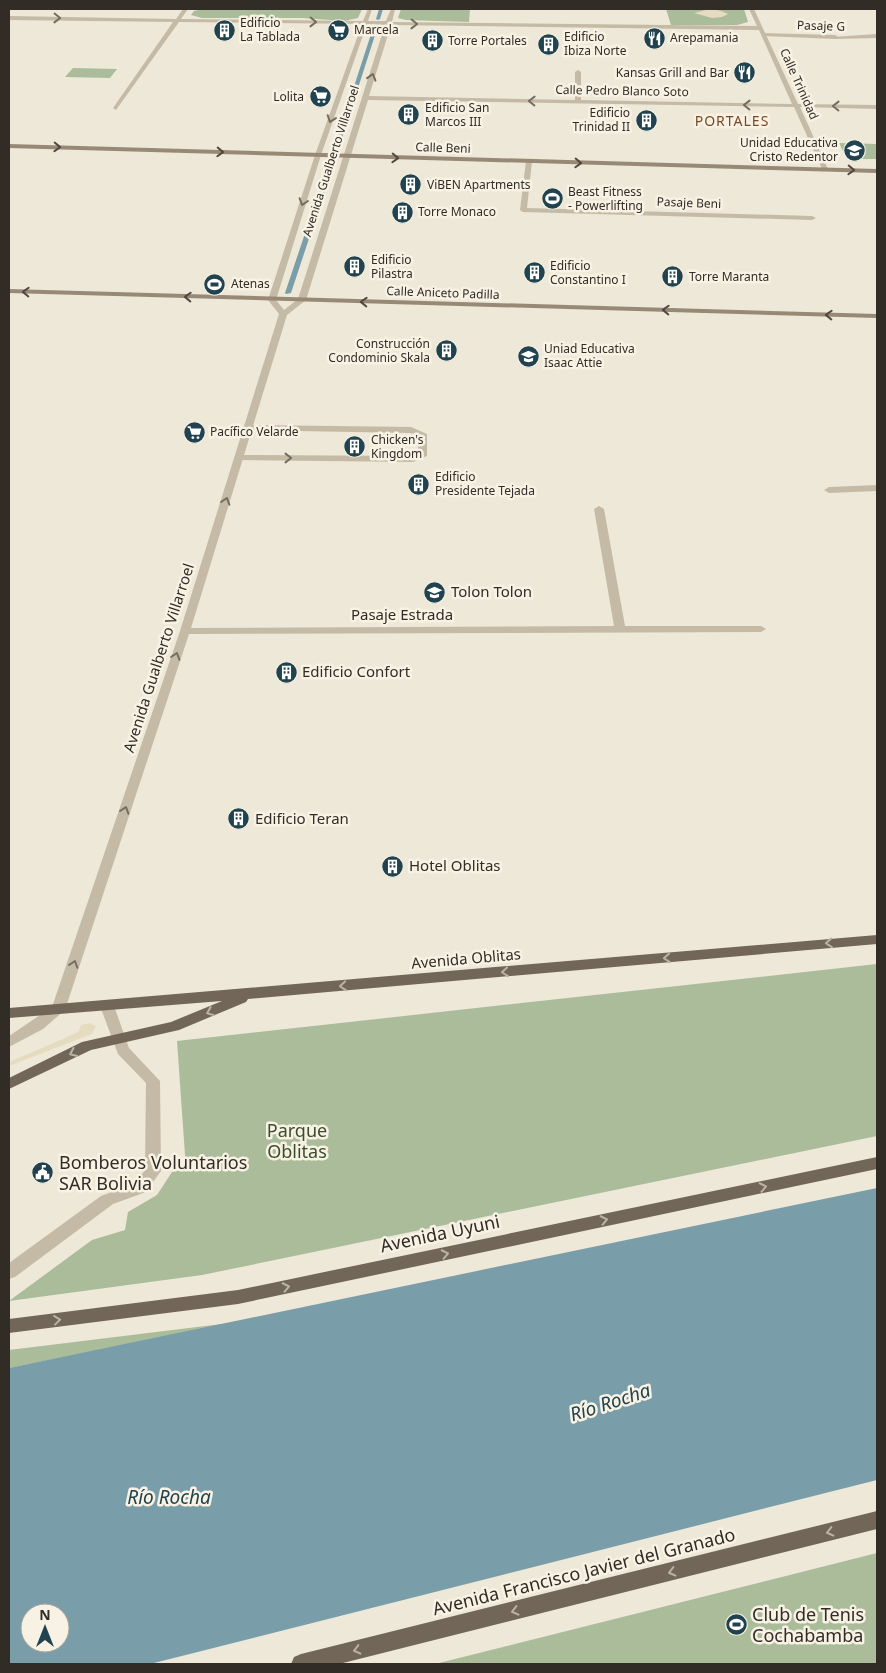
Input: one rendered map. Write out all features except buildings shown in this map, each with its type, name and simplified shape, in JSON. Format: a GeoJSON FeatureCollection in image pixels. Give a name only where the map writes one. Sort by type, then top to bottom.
{"type":"FeatureCollection","features":[{"type":"Feature","properties":{"kind":"main road","name":"Calle Beni"},"geometry":{"type":"LineString","coordinates":[[9,146],[877,171]]}},
{"type":"Feature","properties":{"kind":"main road","name":"Calle Aniceto Padilla"},"geometry":{"type":"LineString","coordinates":[[9,291],[877,316]]}},
{"type":"Feature","properties":{"kind":"main road","name":"Avenida Oblitas"},"geometry":{"type":"LineString","coordinates":[[9,1013],[255,994],[877,939]]}},
{"type":"Feature","properties":{"kind":"main road"},"geometry":{"type":"LineString","coordinates":[[9,1084],[87,1046],[121,1044],[174,1026],[255,994]]}},
{"type":"Feature","properties":{"kind":"main road","name":"Avenida Uyuni"},"geometry":{"type":"LineString","coordinates":[[9,1326],[238,1297],[877,1163]]}},
{"type":"Feature","properties":{"kind":"main road","name":"Avenida Francisco Javier del Granado"},"geometry":{"type":"LineString","coordinates":[[302,1664],[877,1520]]}},
{"type":"Feature","properties":{"kind":"street"},"geometry":{"type":"LineString","coordinates":[[116,108],[185,9]]}},
{"type":"Feature","properties":{"kind":"street","name":"Avenida Gualberto Villarroel"},"geometry":{"type":"LineString","coordinates":[[272,300],[318,155],[370,9]]}},
{"type":"Feature","properties":{"kind":"street","name":"Avenida Gualberto Villarroel"},"geometry":{"type":"LineString","coordinates":[[302,300],[393,9]]}},
{"type":"Feature","properties":{"kind":"street","name":"Calle Trinidad"},"geometry":{"type":"LineString","coordinates":[[752,9],[825,169]]}},
{"type":"Feature","properties":{"kind":"street","name":"Pasaje G"},"geometry":{"type":"LineString","coordinates":[[9,18],[762,31],[835,37],[877,36]]}},
{"type":"Feature","properties":{"kind":"street"},"geometry":{"type":"LineString","coordinates":[[578,72],[578,102]]}},
{"type":"Feature","properties":{"kind":"street","name":"Calle Pedro Blanco Soto"},"geometry":{"type":"LineString","coordinates":[[365,98],[877,107]]}},
{"type":"Feature","properties":{"kind":"street","name":"Pasaje Beni"},"geometry":{"type":"LineString","coordinates":[[529,161],[523,210],[812,218]]}},
{"type":"Feature","properties":{"kind":"street"},"geometry":{"type":"LineString","coordinates":[[272,300],[283,314],[302,300]]}},
{"type":"Feature","properties":{"kind":"street","name":"Avenida Gualberto Villarroel"},"geometry":{"type":"LineString","coordinates":[[58,1010],[185,631],[283,314]]}},
{"type":"Feature","properties":{"kind":"street"},"geometry":{"type":"LineString","coordinates":[[239,458],[413,460],[422,456],[422,434],[411,430],[249,428]]}},
{"type":"Feature","properties":{"kind":"street"},"geometry":{"type":"LineString","coordinates":[[829,490],[877,488]]}},
{"type":"Feature","properties":{"kind":"street"},"geometry":{"type":"LineString","coordinates":[[599,509],[620,629]]}},
{"type":"Feature","properties":{"kind":"street","name":"Pasaje Estrada"},"geometry":{"type":"LineString","coordinates":[[185,631],[761,629]]}},
{"type":"Feature","properties":{"kind":"street"},"geometry":{"type":"LineString","coordinates":[[9,1272],[107,1200],[140,1188],[153,1171],[153,1081],[121,1044],[107,1006]]}},
{"type":"Feature","properties":{"kind":"street"},"geometry":{"type":"LineString","coordinates":[[9,1042],[38,1025],[58,1010]]}},
{"type":"Feature","properties":{"kind":"green space"},"geometry":{"type":"Polygon","coordinates":[[[202,9],[362,9],[358,18],[344,21],[303,18],[202,18],[191,15],[194,11],[202,9]]]}},
{"type":"Feature","properties":{"kind":"green space"},"geometry":{"type":"Polygon","coordinates":[[[401,9],[470,9],[469,22],[406,20],[398,18],[401,9]]]}},
{"type":"Feature","properties":{"kind":"green space"},"geometry":{"type":"Polygon","coordinates":[[[666,9],[744,9],[748,22],[737,25],[671,25],[666,9]]]}},
{"type":"Feature","properties":{"kind":"green space"},"geometry":{"type":"Polygon","coordinates":[[[73,68],[117,69],[110,78],[65,77],[73,68]]]}},
{"type":"Feature","properties":{"kind":"green space"},"geometry":{"type":"Polygon","coordinates":[[[839,143],[877,144],[877,159],[847,159],[839,143]]]}},
{"type":"Feature","properties":{"kind":"green space","name":"Parque Oblitas"},"geometry":{"type":"Polygon","coordinates":[[[877,964],[877,1136],[202,1275],[9,1301],[92,1240],[125,1230],[128,1212],[157,1195],[172,1172],[186,1169],[177,1041],[877,964]]]}},
{"type":"Feature","properties":{"kind":"green space"},"geometry":{"type":"Polygon","coordinates":[[[238,1322],[9,1368],[9,1350],[238,1322]]]}},
{"type":"Feature","properties":{"kind":"green space","name":"Club de Tenis Cochabamba"},"geometry":{"type":"Polygon","coordinates":[[[877,1553],[877,1664],[435,1664],[877,1553]]]}},
{"type":"Feature","properties":{"kind":"shaded area"},"geometry":{"type":"Polygon","coordinates":[[[710,9],[728,14],[712,18],[694,13],[710,9]]]}},
{"type":"Feature","properties":{"kind":"shaded area"},"geometry":{"type":"Polygon","coordinates":[[[90,1023],[96,1026],[92,1034],[9,1066],[9,1062],[78,1032],[81,1025],[90,1023]]]}},
{"type":"Feature","properties":{"kind":"water","name":"Río Rocha"},"geometry":{"type":"Polygon","coordinates":[[[877,1188],[877,1480],[150,1664],[9,1664],[9,1368],[877,1188]]]}},
{"type":"Feature","properties":{"kind":"waterway"},"geometry":{"type":"LineString","coordinates":[[378,19],[381,9]]}},
{"type":"Feature","properties":{"kind":"waterway"},"geometry":{"type":"LineString","coordinates":[[336,147],[375,29]]}},
{"type":"Feature","properties":{"kind":"waterway"},"geometry":{"type":"LineString","coordinates":[[288,293],[331,163]]}},
{"type":"Feature","properties":{"kind":"place","name":"Edificio La Tablada"},"geometry":{"type":"Point","coordinates":[224,30]}},
{"type":"Feature","properties":{"kind":"place","name":"Marcela"},"geometry":{"type":"Point","coordinates":[338,30]}},
{"type":"Feature","properties":{"kind":"place","name":"Arepamania"},"geometry":{"type":"Point","coordinates":[654,38]}},
{"type":"Feature","properties":{"kind":"place","name":"Torre Portales"},"geometry":{"type":"Point","coordinates":[432,41]}},
{"type":"Feature","properties":{"kind":"place","name":"Edificio Ibiza Norte"},"geometry":{"type":"Point","coordinates":[548,44]}},
{"type":"Feature","properties":{"kind":"place","name":"Kansas Grill and Bar"},"geometry":{"type":"Point","coordinates":[745,73]}},
{"type":"Feature","properties":{"kind":"place","name":"Lolita"},"geometry":{"type":"Point","coordinates":[320,97]}},
{"type":"Feature","properties":{"kind":"place","name":"Edificio San Marcos III"},"geometry":{"type":"Point","coordinates":[409,115]}},
{"type":"Feature","properties":{"kind":"place","name":"Edificio Trinidad II"},"geometry":{"type":"Point","coordinates":[646,120]}},
{"type":"Feature","properties":{"kind":"place","name":"Unidad Educativa Cristo Redentor"},"geometry":{"type":"Point","coordinates":[854,150]}},
{"type":"Feature","properties":{"kind":"place","name":"ViBEN Apartments"},"geometry":{"type":"Point","coordinates":[411,185]}},
{"type":"Feature","properties":{"kind":"place","name":"Beast Fitness - Powerlifting"},"geometry":{"type":"Point","coordinates":[552,199]}},
{"type":"Feature","properties":{"kind":"place","name":"Torre Monaco"},"geometry":{"type":"Point","coordinates":[402,212]}},
{"type":"Feature","properties":{"kind":"place","name":"Edificio Pilastra"},"geometry":{"type":"Point","coordinates":[355,267]}},
{"type":"Feature","properties":{"kind":"place","name":"Edificio Constantino I"},"geometry":{"type":"Point","coordinates":[534,273]}},
{"type":"Feature","properties":{"kind":"place","name":"Torre Maranta"},"geometry":{"type":"Point","coordinates":[673,277]}},
{"type":"Feature","properties":{"kind":"place","name":"Atenas"},"geometry":{"type":"Point","coordinates":[215,284]}},
{"type":"Feature","properties":{"kind":"place","name":"Construcción Condominio Skala"},"geometry":{"type":"Point","coordinates":[446,351]}},
{"type":"Feature","properties":{"kind":"place","name":"Uniad Educativa Isaac Attie"},"geometry":{"type":"Point","coordinates":[528,356]}},
{"type":"Feature","properties":{"kind":"place","name":"Pacífico Velarde"},"geometry":{"type":"Point","coordinates":[194,432]}},
{"type":"Feature","properties":{"kind":"place","name":"Chicken's Kingdom"},"geometry":{"type":"Point","coordinates":[355,447]}},
{"type":"Feature","properties":{"kind":"place","name":"Edificio Presidente Tejada"},"geometry":{"type":"Point","coordinates":[419,484]}},
{"type":"Feature","properties":{"kind":"place","name":"Tolon Tolon"},"geometry":{"type":"Point","coordinates":[435,592]}},
{"type":"Feature","properties":{"kind":"place","name":"Edificio Confort"},"geometry":{"type":"Point","coordinates":[286,672]}},
{"type":"Feature","properties":{"kind":"place","name":"Edificio Teran"},"geometry":{"type":"Point","coordinates":[239,819]}},
{"type":"Feature","properties":{"kind":"place","name":"Hotel Oblitas"},"geometry":{"type":"Point","coordinates":[393,866]}},
{"type":"Feature","properties":{"kind":"place","name":"Bomberos Voluntarios SAR Bolivia"},"geometry":{"type":"Point","coordinates":[43,1173]}},
{"type":"Feature","properties":{"kind":"place","name":"Club de Tenis Cochabamba"},"geometry":{"type":"Point","coordinates":[736,1625]}},
{"type":"Feature","properties":{"kind":"district","name":"PORTALES"},"geometry":{"type":"Point","coordinates":[732,121]}}]}
